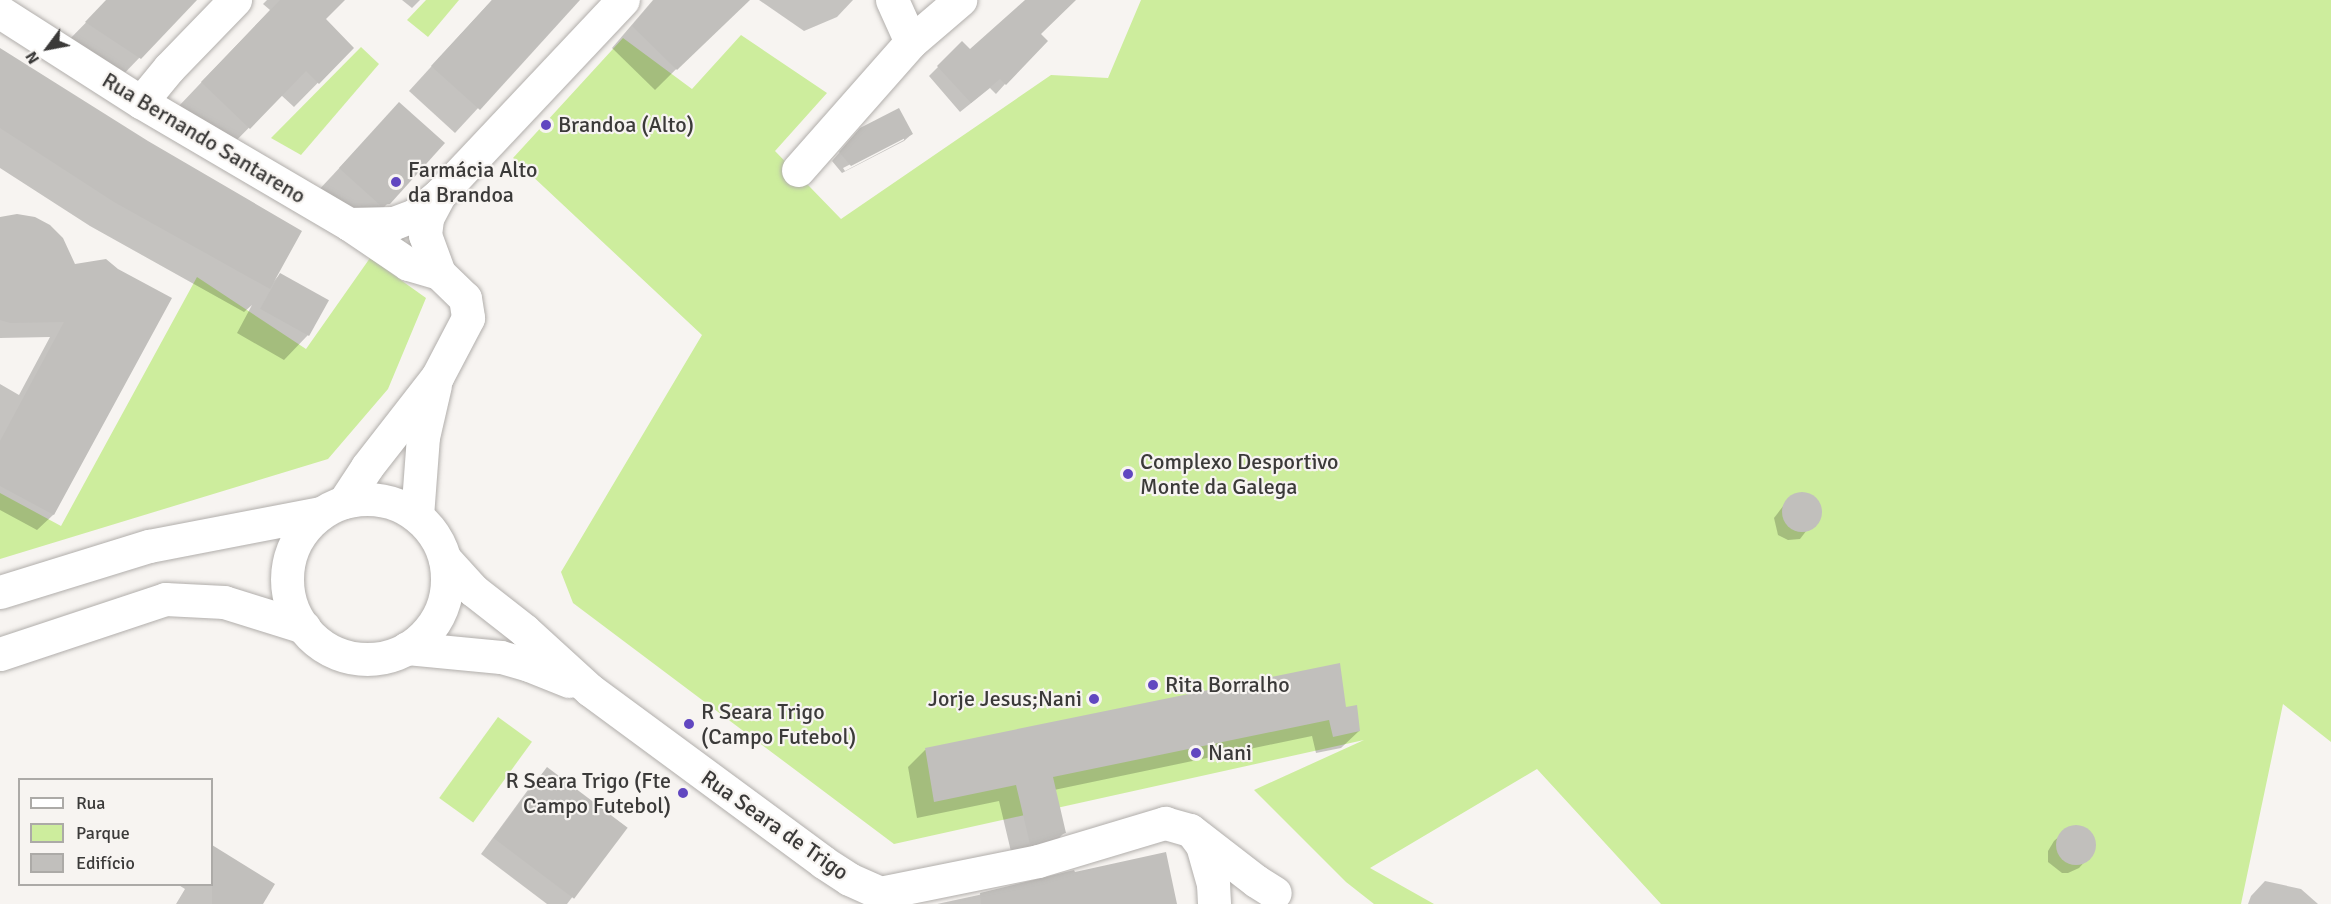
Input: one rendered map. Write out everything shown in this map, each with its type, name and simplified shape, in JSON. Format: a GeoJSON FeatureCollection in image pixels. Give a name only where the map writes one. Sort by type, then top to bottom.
{"type":"FeatureCollection","features":[{"type":"Feature","properties":{"kind":"street"},"geometry":{"type":"LineString","coordinates":[[141,102],[169,68],[236,0]]}},
{"type":"Feature","properties":{"kind":"street"},"geometry":{"type":"LineString","coordinates":[[349,224],[394,223],[415,215],[439,195],[623,0]]}},
{"type":"Feature","properties":{"kind":"street"},"geometry":{"type":"LineString","coordinates":[[892,0],[910,42]]}},
{"type":"Feature","properties":{"kind":"street"},"geometry":{"type":"LineString","coordinates":[[798,170],[910,42],[960,0]]}},
{"type":"Feature","properties":{"kind":"street","name":"Rua Bernando Santareno"},"geometry":{"type":"LineString","coordinates":[[0,12],[141,102],[349,224]]}},
{"type":"Feature","properties":{"kind":"street"},"geometry":{"type":"LineString","coordinates":[[439,195],[427,218],[425,236],[439,273]]}},
{"type":"Feature","properties":{"kind":"street"},"geometry":{"type":"LineString","coordinates":[[0,592],[149,546],[332,508],[370,498],[395,504],[417,516],[434,536],[445,559],[447,580],[444,600],[436,620],[424,636],[392,655],[359,658],[328,649],[304,627],[293,609],[288,588],[288,566],[294,546],[305,528],[332,508],[367,466],[437,377],[465,326],[468,308],[459,290],[439,273],[408,264],[349,224]]}},
{"type":"Feature","properties":{"kind":"street"},"geometry":{"type":"LineString","coordinates":[[417,516],[423,437],[437,377]]}},
{"type":"Feature","properties":{"kind":"street","name":"Rua Seara de Trigo"},"geometry":{"type":"LineString","coordinates":[[445,559],[473,590],[524,630],[590,690],[823,862],[849,879],[880,893],[1038,861],[1165,823],[1190,830],[1256,882],[1287,898]]}},
{"type":"Feature","properties":{"kind":"street"},"geometry":{"type":"LineString","coordinates":[[0,654],[165,599],[224,602],[304,627]]}},
{"type":"Feature","properties":{"kind":"street","name":"Rua Seara de Trigo"},"geometry":{"type":"LineString","coordinates":[[407,648],[501,657],[530,665],[590,690]]}},
{"type":"Feature","properties":{"kind":"street"},"geometry":{"type":"LineString","coordinates":[[1190,830],[1202,845],[1213,884],[1214,904]]}},
{"type":"Feature","properties":{"kind":"street"},"geometry":{"type":"LineString","coordinates":[[1231,904],[1239,898],[1257,892],[1287,898]]}},
{"type":"Feature","properties":{"kind":"green space"},"geometry":{"type":"Polygon","coordinates":[[[426,0],[459,0],[428,37],[407,20],[426,0]]]}},
{"type":"Feature","properties":{"kind":"green space"},"geometry":{"type":"Polygon","coordinates":[[[1141,0],[2331,0],[2331,742],[2283,704],[2241,904],[1661,904],[1537,769],[1370,868],[1434,904],[1374,904],[1346,882],[1254,790],[1364,740],[894,844],[573,603],[561,572],[702,335],[513,158],[623,38],[692,89],[741,35],[827,93],[775,151],[841,219],[1051,75],[1108,78],[1141,0]]]}},
{"type":"Feature","properties":{"kind":"green space"},"geometry":{"type":"Polygon","coordinates":[[[361,47],[379,64],[301,155],[271,138],[361,47]]]}},
{"type":"Feature","properties":{"kind":"green space"},"geometry":{"type":"Polygon","coordinates":[[[370,258],[426,298],[388,389],[328,459],[0,559],[0,493],[61,526],[197,277],[306,349],[370,258]]]}},
{"type":"Feature","properties":{"kind":"green space"},"geometry":{"type":"Polygon","coordinates":[[[498,717],[532,742],[473,823],[439,798],[498,717]]]}},
{"type":"Feature","properties":{"kind":"building"},"geometry":{"type":"Polygon","coordinates":[[[106,0],[197,0],[141,59],[85,22],[106,0]]]}},
{"type":"Feature","properties":{"kind":"building"},"geometry":{"type":"Polygon","coordinates":[[[280,0],[345,0],[326,19],[354,48],[319,84],[306,71],[250,129],[201,82],[280,0]]]}},
{"type":"Feature","properties":{"kind":"building"},"geometry":{"type":"Polygon","coordinates":[[[492,0],[580,0],[480,110],[431,66],[492,0]]]}},
{"type":"Feature","properties":{"kind":"building"},"geometry":{"type":"Polygon","coordinates":[[[654,0],[750,0],[677,70],[632,26],[654,0]]]}},
{"type":"Feature","properties":{"kind":"building"},"geometry":{"type":"Polygon","coordinates":[[[1025,0],[1076,0],[1041,34],[1048,41],[1006,85],[1000,79],[971,103],[937,66],[962,41],[970,49],[1025,0]]]}},
{"type":"Feature","properties":{"kind":"building"},"geometry":{"type":"Polygon","coordinates":[[[0,48],[148,141],[302,231],[270,289],[114,202],[0,128],[0,48]]]}},
{"type":"Feature","properties":{"kind":"building"},"geometry":{"type":"Polygon","coordinates":[[[399,102],[445,143],[390,204],[380,205],[339,168],[399,102]]]}},
{"type":"Feature","properties":{"kind":"building"},"geometry":{"type":"Polygon","coordinates":[[[899,108],[913,134],[851,166],[839,152],[860,128],[899,108]]]}},
{"type":"Feature","properties":{"kind":"building"},"geometry":{"type":"Polygon","coordinates":[[[17,214],[35,217],[50,225],[63,238],[75,264],[106,259],[118,269],[172,298],[54,515],[0,486],[0,441],[64,322],[10,323],[0,320],[0,217],[17,214]]]}},
{"type":"Feature","properties":{"kind":"building"},"geometry":{"type":"Polygon","coordinates":[[[280,273],[329,300],[309,336],[260,309],[280,273]]]}},
{"type":"Feature","properties":{"kind":"building"},"geometry":{"type":"Polygon","coordinates":[[[1802,492],[1816,498],[1822,512],[1816,526],[1802,532],[1788,526],[1782,512],[1788,498],[1802,492]]]}},
{"type":"Feature","properties":{"kind":"building"},"geometry":{"type":"Polygon","coordinates":[[[1340,663],[1346,707],[1357,705],[1360,731],[1333,737],[1329,720],[1053,777],[1066,833],[1030,844],[1016,785],[934,802],[925,748],[1340,663]]]}},
{"type":"Feature","properties":{"kind":"building"},"geometry":{"type":"Polygon","coordinates":[[[547,767],[628,828],[574,899],[493,838],[547,767]]]}},
{"type":"Feature","properties":{"kind":"building"},"geometry":{"type":"Polygon","coordinates":[[[2076,825],[2090,831],[2096,845],[2090,859],[2076,865],[2062,859],[2056,845],[2062,831],[2076,825]]]}},
{"type":"Feature","properties":{"kind":"building"},"geometry":{"type":"Polygon","coordinates":[[[213,846],[275,884],[263,904],[212,904],[213,846]]]}},
{"type":"Feature","properties":{"kind":"building"},"geometry":{"type":"Polygon","coordinates":[[[1166,852],[1177,904],[981,904],[980,893],[1074,870],[1075,872],[1166,852]]]}},
{"type":"Feature","properties":{"kind":"place","name":"Brandoa (Alto)"},"geometry":{"type":"Point","coordinates":[546,125]}},
{"type":"Feature","properties":{"kind":"place","name":"Farmácia Alto da Brandoa"},"geometry":{"type":"Point","coordinates":[396,182]}},
{"type":"Feature","properties":{"kind":"place","name":"Complexo Desportivo Monte da Galega"},"geometry":{"type":"Point","coordinates":[1128,474]}},
{"type":"Feature","properties":{"kind":"place","name":"Rita Borralho"},"geometry":{"type":"Point","coordinates":[1153,685]}},
{"type":"Feature","properties":{"kind":"place","name":"Jorje Jesus;Nani"},"geometry":{"type":"Point","coordinates":[1094,699]}},
{"type":"Feature","properties":{"kind":"place","name":"R Seara Trigo (Campo Futebol)"},"geometry":{"type":"Point","coordinates":[689,724]}},
{"type":"Feature","properties":{"kind":"place","name":"Nani"},"geometry":{"type":"Point","coordinates":[1196,753]}},
{"type":"Feature","properties":{"kind":"place","name":"R Seara Trigo (Fte Campo Futebol)"},"geometry":{"type":"Point","coordinates":[683,793]}}]}
